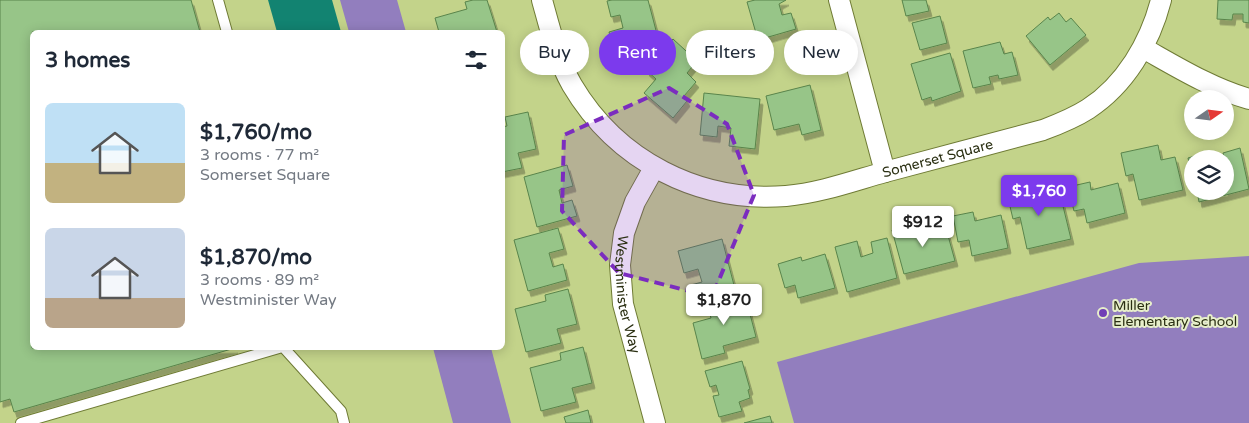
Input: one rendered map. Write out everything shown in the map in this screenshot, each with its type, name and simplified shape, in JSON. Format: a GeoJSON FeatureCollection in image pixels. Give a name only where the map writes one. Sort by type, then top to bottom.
{"type":"FeatureCollection","features":[{"type":"Feature","properties":{"kind":"street"},"geometry":{"type":"LineString","coordinates":[[542,0],[554,46],[572,85],[593,115],[609,132],[625,148],[654,168]]}},
{"type":"Feature","properties":{"kind":"street"},"geometry":{"type":"LineString","coordinates":[[839,0],[885,172]]}},
{"type":"Feature","properties":{"kind":"street","name":"Somerset Square"},"geometry":{"type":"LineString","coordinates":[[654,168],[706,189],[730,194],[759,197],[811,192],[1043,130],[1089,109],[1108,93],[1128,71],[1143,48],[1156,17],[1160,0]]}},
{"type":"Feature","properties":{"kind":"street"},"geometry":{"type":"LineString","coordinates":[[1143,48],[1202,81],[1230,94],[1249,99]]}},
{"type":"Feature","properties":{"kind":"street","name":"Westminister Way"},"geometry":{"type":"LineString","coordinates":[[654,168],[634,202],[624,233],[620,265],[623,304],[655,423]]}},
{"type":"Feature","properties":{"kind":"lane"},"geometry":{"type":"LineString","coordinates":[[218,0],[226,30]]}},
{"type":"Feature","properties":{"kind":"lane"},"geometry":{"type":"LineString","coordinates":[[21,423],[272,350]]}},
{"type":"Feature","properties":{"kind":"lane"},"geometry":{"type":"LineString","coordinates":[[286,350],[340,411],[344,423]]}},
{"type":"Feature","properties":{"kind":"highlighted area"},"geometry":{"type":"Polygon","coordinates":[[[669,88],[727,124],[754,195],[712,297],[619,273],[562,211],[564,135],[669,88]]]}},
{"type":"Feature","properties":{"kind":"shaded area"},"geometry":{"type":"Polygon","coordinates":[[[340,0],[397,0],[405,30],[348,30],[340,0]]]}},
{"type":"Feature","properties":{"kind":"shaded area","name":"Miller Elementary School"},"geometry":{"type":"Polygon","coordinates":[[[1249,256],[1249,423],[794,423],[777,362],[1139,263],[1249,256]]]}},
{"type":"Feature","properties":{"kind":"shaded area"},"geometry":{"type":"Polygon","coordinates":[[[434,350],[492,350],[511,423],[453,423],[434,350]]]}},
{"type":"Feature","properties":{"kind":"water"},"geometry":{"type":"Polygon","coordinates":[[[268,0],[332,0],[340,30],[276,30],[268,0]]]}},
{"type":"Feature","properties":{"kind":"building"},"geometry":{"type":"Polygon","coordinates":[[[0,0],[191,0],[199,30],[30,30],[30,350],[228,350],[14,412],[10,399],[0,402],[0,0]]]}},
{"type":"Feature","properties":{"kind":"building"},"geometry":{"type":"Polygon","coordinates":[[[487,0],[496,30],[438,30],[435,18],[467,9],[465,2],[487,0]]]}},
{"type":"Feature","properties":{"kind":"building"},"geometry":{"type":"Polygon","coordinates":[[[648,0],[656,30],[616,30],[623,28],[620,15],[611,17],[607,1],[648,0]]]}},
{"type":"Feature","properties":{"kind":"building"},"geometry":{"type":"Polygon","coordinates":[[[755,0],[786,0],[779,4],[782,15],[791,13],[796,29],[784,30],[784,32],[774,35],[774,30],[755,30],[747,2],[755,0]]]}},
{"type":"Feature","properties":{"kind":"building"},"geometry":{"type":"Polygon","coordinates":[[[902,0],[926,0],[929,11],[906,16],[902,0]]]}},
{"type":"Feature","properties":{"kind":"building"},"geometry":{"type":"Polygon","coordinates":[[[1218,0],[1249,0],[1249,23],[1243,22],[1243,14],[1233,14],[1232,20],[1217,19],[1218,0]]]}},
{"type":"Feature","properties":{"kind":"building"},"geometry":{"type":"Polygon","coordinates":[[[1059,13],[1066,22],[1071,18],[1086,35],[1050,65],[1026,36],[1048,17],[1050,20],[1059,13]]]}},
{"type":"Feature","properties":{"kind":"building"},"geometry":{"type":"Polygon","coordinates":[[[940,16],[947,43],[920,50],[912,23],[940,16]]]}},
{"type":"Feature","properties":{"kind":"building"},"geometry":{"type":"Polygon","coordinates":[[[676,42],[686,51],[686,75],[689,75],[696,82],[684,96],[687,101],[673,118],[644,93],[656,79],[652,75],[676,75],[676,42]]]}},
{"type":"Feature","properties":{"kind":"building"},"geometry":{"type":"Polygon","coordinates":[[[1000,42],[1004,54],[1012,52],[1018,75],[999,79],[998,75],[989,77],[991,84],[973,88],[963,51],[1000,42]]]}},
{"type":"Feature","properties":{"kind":"building"},"geometry":{"type":"Polygon","coordinates":[[[950,53],[961,91],[932,101],[931,97],[922,100],[911,64],[950,53]]]}},
{"type":"Feature","properties":{"kind":"building"},"geometry":{"type":"Polygon","coordinates":[[[810,85],[821,130],[802,135],[799,124],[774,130],[766,96],[810,85]]]}},
{"type":"Feature","properties":{"kind":"building"},"geometry":{"type":"Polygon","coordinates":[[[704,93],[760,99],[755,149],[729,146],[731,128],[718,126],[717,137],[700,135],[704,93]]]}},
{"type":"Feature","properties":{"kind":"building"},"geometry":{"type":"Polygon","coordinates":[[[528,112],[536,149],[518,153],[522,168],[505,171],[505,126],[507,126],[505,117],[528,112]]]}},
{"type":"Feature","properties":{"kind":"building"},"geometry":{"type":"Polygon","coordinates":[[[1158,145],[1161,160],[1175,157],[1183,190],[1139,200],[1133,174],[1126,176],[1121,153],[1158,145]]]}},
{"type":"Feature","properties":{"kind":"building"},"geometry":{"type":"Polygon","coordinates":[[[1240,148],[1249,189],[1234,193],[1234,150],[1240,148]]]}},
{"type":"Feature","properties":{"kind":"building"},"geometry":{"type":"Polygon","coordinates":[[[567,165],[573,186],[559,190],[562,203],[572,200],[577,216],[537,227],[524,177],[567,165]]]}},
{"type":"Feature","properties":{"kind":"building"},"geometry":{"type":"Polygon","coordinates":[[[1090,182],[1091,190],[1118,183],[1125,213],[1087,223],[1084,209],[1074,211],[1068,187],[1090,182]]]}},
{"type":"Feature","properties":{"kind":"building"},"geometry":{"type":"Polygon","coordinates":[[[1045,186],[1050,205],[1062,202],[1071,239],[1027,249],[1020,217],[1013,219],[1007,194],[1045,186]]]}},
{"type":"Feature","properties":{"kind":"building"},"geometry":{"type":"Polygon","coordinates":[[[973,212],[975,221],[1001,215],[1008,248],[972,256],[969,240],[958,242],[953,216],[973,212]]]}},
{"type":"Feature","properties":{"kind":"building"},"geometry":{"type":"Polygon","coordinates":[[[944,221],[955,261],[904,274],[892,230],[914,224],[918,239],[931,236],[928,225],[944,221]]]}},
{"type":"Feature","properties":{"kind":"building"},"geometry":{"type":"Polygon","coordinates":[[[558,228],[564,249],[549,253],[553,267],[563,264],[567,280],[528,291],[514,240],[558,228]]]}},
{"type":"Feature","properties":{"kind":"building"},"geometry":{"type":"Polygon","coordinates":[[[887,238],[897,278],[847,292],[835,247],[857,241],[861,257],[873,253],[871,242],[887,238]]]}},
{"type":"Feature","properties":{"kind":"building"},"geometry":{"type":"Polygon","coordinates":[[[722,239],[735,289],[695,300],[691,285],[702,282],[698,269],[684,273],[678,251],[722,239]]]}},
{"type":"Feature","properties":{"kind":"building"},"geometry":{"type":"Polygon","coordinates":[[[825,254],[835,288],[798,298],[795,285],[785,288],[778,264],[801,257],[802,261],[825,254]]]}},
{"type":"Feature","properties":{"kind":"building"},"geometry":{"type":"Polygon","coordinates":[[[568,289],[577,324],[557,329],[561,343],[526,352],[515,309],[546,301],[545,295],[568,289]]]}},
{"type":"Feature","properties":{"kind":"building"},"geometry":{"type":"Polygon","coordinates":[[[745,295],[756,337],[723,346],[725,353],[702,359],[693,323],[711,318],[707,305],[745,295]]]}},
{"type":"Feature","properties":{"kind":"building"},"geometry":{"type":"Polygon","coordinates":[[[583,347],[592,383],[572,388],[576,402],[541,411],[530,368],[561,360],[560,353],[583,347]]]}},
{"type":"Feature","properties":{"kind":"building"},"geometry":{"type":"Polygon","coordinates":[[[742,361],[750,389],[748,390],[750,398],[739,402],[742,411],[719,417],[713,396],[719,395],[716,385],[710,387],[705,371],[742,361]]]}},
{"type":"Feature","properties":{"kind":"building"},"geometry":{"type":"Polygon","coordinates":[[[588,410],[591,423],[566,423],[564,417],[588,410]]]}},
{"type":"Feature","properties":{"kind":"building"},"geometry":{"type":"Polygon","coordinates":[[[770,416],[772,423],[744,423],[770,416]]]}},
{"type":"Feature","properties":{"kind":"place","name":"Miller Elementary School"},"geometry":{"type":"Point","coordinates":[1103,313]}}]}
